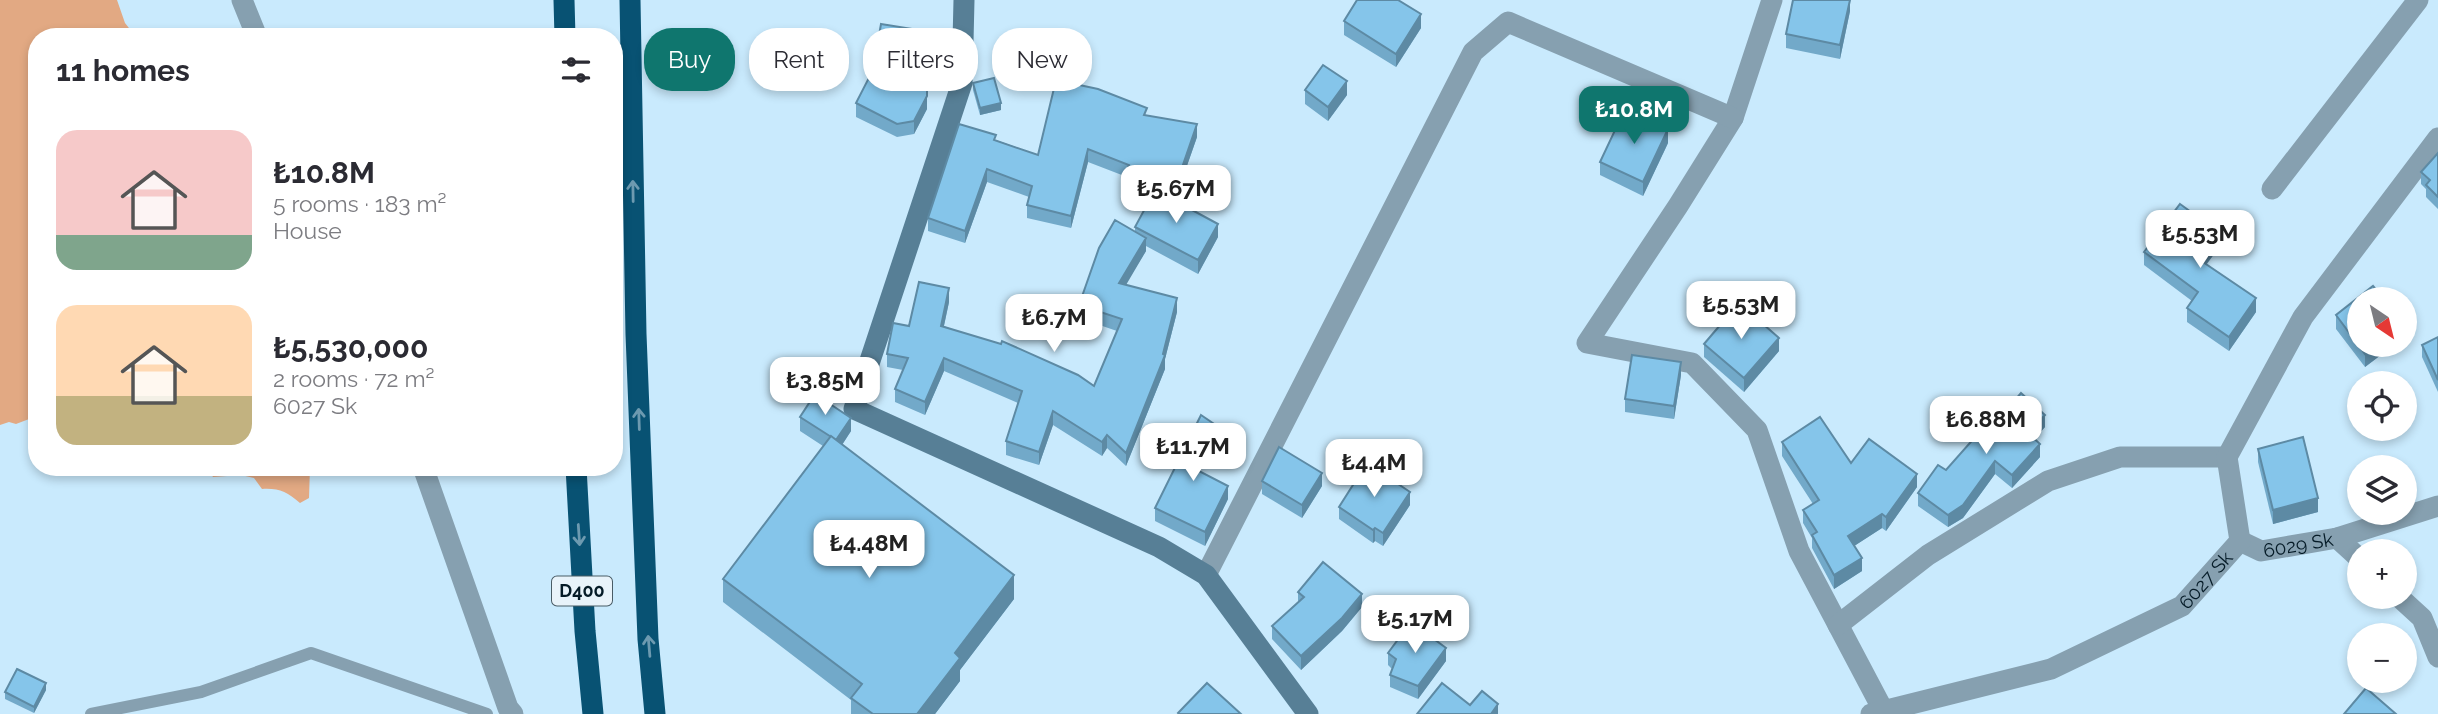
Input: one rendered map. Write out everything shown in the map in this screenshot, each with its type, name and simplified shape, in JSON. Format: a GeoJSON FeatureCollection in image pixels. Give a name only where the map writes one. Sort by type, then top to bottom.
{"type":"FeatureCollection","features":[{"type":"Feature","properties":{"kind":"highway"},"geometry":{"type":"LineString","coordinates":[[564,0],[565,28]]}},
{"type":"Feature","properties":{"kind":"highway"},"geometry":{"type":"LineString","coordinates":[[630,0],[636,334],[648,639],[655,714]]}},
{"type":"Feature","properties":{"kind":"highway","name":"D400"},"geometry":{"type":"LineString","coordinates":[[576,476],[585,631],[593,714]]}},
{"type":"Feature","properties":{"kind":"street"},"geometry":{"type":"LineString","coordinates":[[242,0],[253,28]]}},
{"type":"Feature","properties":{"kind":"street"},"geometry":{"type":"LineString","coordinates":[[964,0],[962,83],[854,409],[1159,547],[1206,575],[1308,714]]}},
{"type":"Feature","properties":{"kind":"street"},"geometry":{"type":"LineString","coordinates":[[1772,0],[1733,118],[1587,343],[1692,363],[1757,430],[1799,551],[1838,625],[1876,712]]}},
{"type":"Feature","properties":{"kind":"street"},"geometry":{"type":"LineString","coordinates":[[2273,189],[2418,0]]}},
{"type":"Feature","properties":{"kind":"street"},"geometry":{"type":"LineString","coordinates":[[1206,575],[1473,52],[1508,22],[1733,118]]}},
{"type":"Feature","properties":{"kind":"street"},"geometry":{"type":"LineString","coordinates":[[1838,625],[1928,555],[2048,481],[2120,457],[2227,457],[2302,317],[2438,138]]}},
{"type":"Feature","properties":{"kind":"street","name":"6027 Sk"},"geometry":{"type":"LineString","coordinates":[[1876,712],[2051,670],[2182,606],[2240,541],[2227,457]]}},
{"type":"Feature","properties":{"kind":"street"},"geometry":{"type":"LineString","coordinates":[[426,476],[508,708],[513,714]]}},
{"type":"Feature","properties":{"kind":"street","name":"6029 Sk"},"geometry":{"type":"LineString","coordinates":[[2240,541],[2261,551],[2337,538],[2438,506]]}},
{"type":"Feature","properties":{"kind":"street"},"geometry":{"type":"LineString","coordinates":[[2337,538],[2347,547]]}},
{"type":"Feature","properties":{"kind":"street"},"geometry":{"type":"LineString","coordinates":[[2412,609],[2422,618],[2438,657]]}},
{"type":"Feature","properties":{"kind":"lane"},"geometry":{"type":"LineString","coordinates":[[91,714],[201,692],[312,653],[487,714]]}},
{"type":"Feature","properties":{"kind":"shaded area"},"geometry":{"type":"Polygon","coordinates":[[[0,0],[117,0],[129,28],[28,28],[28,419],[16,424],[9,422],[0,425],[0,0]]]}},
{"type":"Feature","properties":{"kind":"shaded area"},"geometry":{"type":"Polygon","coordinates":[[[245,476],[310,476],[309,498],[300,503],[282,492],[262,489],[254,478],[245,476]]]}},
{"type":"Feature","properties":{"kind":"building"},"geometry":{"type":"Polygon","coordinates":[[[1357,0],[1398,0],[1421,14],[1396,54],[1344,21],[1357,0]]]}},
{"type":"Feature","properties":{"kind":"building"},"geometry":{"type":"Polygon","coordinates":[[[1793,0],[1850,0],[1840,45],[1786,34],[1793,0]]]}},
{"type":"Feature","properties":{"kind":"building"},"geometry":{"type":"Polygon","coordinates":[[[881,24],[906,28],[880,28],[881,24]]]}},
{"type":"Feature","properties":{"kind":"building"},"geometry":{"type":"Polygon","coordinates":[[[1323,65],[1347,81],[1328,107],[1305,90],[1323,65]]]}},
{"type":"Feature","properties":{"kind":"building"},"geometry":{"type":"Polygon","coordinates":[[[992,78],[992,91],[998,91],[1001,103],[980,108],[975,91],[978,91],[978,82],[992,78]]]}},
{"type":"Feature","properties":{"kind":"building"},"geometry":{"type":"Polygon","coordinates":[[[863,89],[927,91],[914,121],[897,124],[856,103],[863,89]]]}},
{"type":"Feature","properties":{"kind":"building"},"geometry":{"type":"Polygon","coordinates":[[[1098,89],[1147,108],[1144,115],[1197,124],[1175,188],[1127,171],[1129,165],[1088,149],[1071,216],[1027,205],[1032,186],[987,169],[965,231],[928,218],[959,124],[996,135],[994,140],[1038,155],[1053,91],[1098,89]]]}},
{"type":"Feature","properties":{"kind":"building"},"geometry":{"type":"Polygon","coordinates":[[[1625,109],[1668,129],[1643,182],[1600,162],[1625,109]]]}},
{"type":"Feature","properties":{"kind":"building"},"geometry":{"type":"Polygon","coordinates":[[[2438,153],[2438,197],[2426,185],[2430,180],[2421,172],[2438,153]]]}},
{"type":"Feature","properties":{"kind":"building"},"geometry":{"type":"Polygon","coordinates":[[[1155,190],[1218,224],[1198,260],[1135,227],[1155,190]]]}},
{"type":"Feature","properties":{"kind":"building"},"geometry":{"type":"Polygon","coordinates":[[[2180,204],[2220,233],[2200,260],[2256,298],[2229,337],[2187,308],[2198,292],[2144,252],[2180,204]]]}},
{"type":"Feature","properties":{"kind":"building"},"geometry":{"type":"Polygon","coordinates":[[[1115,220],[1146,238],[1119,283],[1177,298],[1163,354],[1165,355],[1126,453],[1107,435],[1102,442],[1053,411],[1039,452],[1006,441],[1022,391],[944,358],[925,402],[895,389],[908,358],[887,354],[893,323],[909,326],[919,282],[949,288],[941,326],[1001,344],[1002,341],[1078,375],[1094,386],[1122,319],[1079,305],[1099,248],[1115,220]]]}},
{"type":"Feature","properties":{"kind":"building"},"geometry":{"type":"Polygon","coordinates":[[[1739,303],[1779,338],[1744,378],[1704,344],[1739,303]]]}},
{"type":"Feature","properties":{"kind":"building"},"geometry":{"type":"Polygon","coordinates":[[[2347,306],[2347,330],[2336,315],[2347,306]]]}},
{"type":"Feature","properties":{"kind":"building"},"geometry":{"type":"Polygon","coordinates":[[[2438,337],[2438,380],[2422,345],[2438,337]]]}},
{"type":"Feature","properties":{"kind":"building"},"geometry":{"type":"Polygon","coordinates":[[[1632,355],[1681,362],[1674,406],[1625,399],[1632,355]]]}},
{"type":"Feature","properties":{"kind":"building"},"geometry":{"type":"Polygon","coordinates":[[[2021,393],[2045,415],[2028,433],[2040,444],[2012,475],[1995,461],[1963,505],[1948,515],[1918,493],[1938,465],[1946,470],[2000,409],[2004,413],[2021,393]]]}},
{"type":"Feature","properties":{"kind":"building"},"geometry":{"type":"Polygon","coordinates":[[[815,394],[851,418],[836,440],[800,417],[815,394]]]}},
{"type":"Feature","properties":{"kind":"building"},"geometry":{"type":"Polygon","coordinates":[[[1201,415],[1220,428],[1191,467],[1228,486],[1205,532],[1155,508],[1201,415]]]}},
{"type":"Feature","properties":{"kind":"building"},"geometry":{"type":"Polygon","coordinates":[[[1820,417],[1851,463],[1869,439],[1917,474],[1886,517],[1882,514],[1848,536],[1862,558],[1834,575],[1812,535],[1817,532],[1803,510],[1819,500],[1782,442],[1820,417]]]}},
{"type":"Feature","properties":{"kind":"building"},"geometry":{"type":"Polygon","coordinates":[[[831,436],[1014,575],[955,653],[960,658],[917,714],[873,714],[851,698],[862,684],[723,579],[831,436]]]}},
{"type":"Feature","properties":{"kind":"building"},"geometry":{"type":"Polygon","coordinates":[[[2303,437],[2318,498],[2273,510],[2258,449],[2303,437]]]}},
{"type":"Feature","properties":{"kind":"building"},"geometry":{"type":"Polygon","coordinates":[[[1279,447],[1322,473],[1302,505],[1262,481],[1279,447]]]}},
{"type":"Feature","properties":{"kind":"building"},"geometry":{"type":"Polygon","coordinates":[[[1367,463],[1410,492],[1383,533],[1375,528],[1373,530],[1339,507],[1367,463]]]}},
{"type":"Feature","properties":{"kind":"building"},"geometry":{"type":"Polygon","coordinates":[[[1323,562],[1362,594],[1342,618],[1301,656],[1272,626],[1304,597],[1298,592],[1323,562]]]}},
{"type":"Feature","properties":{"kind":"building"},"geometry":{"type":"Polygon","coordinates":[[[1411,622],[1446,648],[1418,686],[1390,675],[1396,659],[1388,653],[1411,622]]]}},
{"type":"Feature","properties":{"kind":"building"},"geometry":{"type":"Polygon","coordinates":[[[17,669],[46,683],[34,707],[5,692],[17,669]]]}},
{"type":"Feature","properties":{"kind":"building"},"geometry":{"type":"Polygon","coordinates":[[[1207,683],[1241,714],[1179,714],[1207,683]]]}},
{"type":"Feature","properties":{"kind":"building"},"geometry":{"type":"Polygon","coordinates":[[[1442,683],[1470,705],[1482,691],[1498,704],[1491,714],[1417,714],[1442,683]]]}},
{"type":"Feature","properties":{"kind":"building"},"geometry":{"type":"Polygon","coordinates":[[[2362,693],[2372,693],[2396,714],[2344,714],[2362,693]]]}}]}
